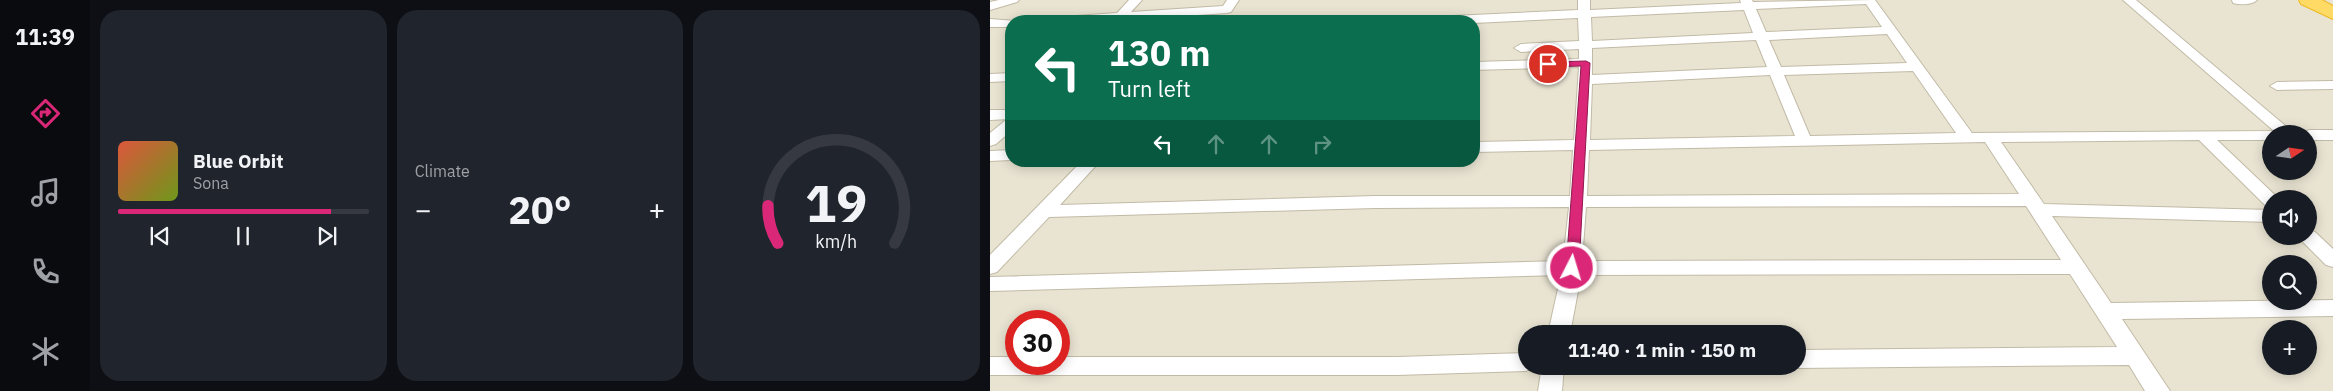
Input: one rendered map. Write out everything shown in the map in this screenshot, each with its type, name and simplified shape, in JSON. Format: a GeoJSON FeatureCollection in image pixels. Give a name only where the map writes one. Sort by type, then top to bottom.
{"type":"FeatureCollection","features":[{"type":"Feature","properties":{"kind":"highway"},"geometry":{"type":"LineString","coordinates":[[2308,0],[2333,13]]}},
{"type":"Feature","properties":{"kind":"street"},"geometry":{"type":"LineString","coordinates":[[990,6],[1013,0]]}},
{"type":"Feature","properties":{"kind":"street"},"geometry":{"type":"LineString","coordinates":[[1129,15],[1136,0]]}},
{"type":"Feature","properties":{"kind":"street"},"geometry":{"type":"LineString","coordinates":[[1163,14],[1174,0]]}},
{"type":"Feature","properties":{"kind":"street"},"geometry":{"type":"LineString","coordinates":[[1480,17],[1585,7],[1869,0],[1968,138]]}},
{"type":"Feature","properties":{"kind":"street"},"geometry":{"type":"LineString","coordinates":[[2129,0],[2276,125]]}},
{"type":"Feature","properties":{"kind":"street"},"geometry":{"type":"LineString","coordinates":[[2237,1],[2251,0]]}},
{"type":"Feature","properties":{"kind":"street"},"geometry":{"type":"LineString","coordinates":[[1747,3],[1805,142]]}},
{"type":"Feature","properties":{"kind":"street"},"geometry":{"type":"LineString","coordinates":[[1154,15],[1230,5]]}},
{"type":"Feature","properties":{"kind":"street"},"geometry":{"type":"LineString","coordinates":[[1562,325],[1572,268],[1578,202],[1586,45],[1585,7]]}},
{"type":"Feature","properties":{"kind":"street"},"geometry":{"type":"LineString","coordinates":[[990,23],[1005,23]]}},
{"type":"Feature","properties":{"kind":"street"},"geometry":{"type":"LineString","coordinates":[[1521,48],[1891,30]]}},
{"type":"Feature","properties":{"kind":"street"},"geometry":{"type":"LineString","coordinates":[[1480,66],[1585,72],[1776,71],[1918,67]]}},
{"type":"Feature","properties":{"kind":"street"},"geometry":{"type":"LineString","coordinates":[[990,78],[1005,77]]}},
{"type":"Feature","properties":{"kind":"street"},"geometry":{"type":"LineString","coordinates":[[2277,86],[2333,84]]}},
{"type":"Feature","properties":{"kind":"street"},"geometry":{"type":"LineString","coordinates":[[990,115],[1005,114]]}},
{"type":"Feature","properties":{"kind":"street"},"geometry":{"type":"LineString","coordinates":[[990,141],[1005,128]]}},
{"type":"Feature","properties":{"kind":"street"},"geometry":{"type":"LineString","coordinates":[[2202,135],[2262,192]]}},
{"type":"Feature","properties":{"kind":"street"},"geometry":{"type":"LineString","coordinates":[[1480,148],[1990,137],[2262,135]]}},
{"type":"Feature","properties":{"kind":"street"},"geometry":{"type":"LineString","coordinates":[[2318,135],[2333,135]]}},
{"type":"Feature","properties":{"kind":"street"},"geometry":{"type":"LineString","coordinates":[[1990,137],[2158,391]]}},
{"type":"Feature","properties":{"kind":"street"},"geometry":{"type":"LineString","coordinates":[[990,156],[1005,155]]}},
{"type":"Feature","properties":{"kind":"street"},"geometry":{"type":"LineString","coordinates":[[990,267],[1086,167]]}},
{"type":"Feature","properties":{"kind":"street"},"geometry":{"type":"LineString","coordinates":[[1045,210],[1375,202],[1578,202],[2034,205],[2262,216]]}},
{"type":"Feature","properties":{"kind":"street"},"geometry":{"type":"LineString","coordinates":[[2317,245],[2333,260]]}},
{"type":"Feature","properties":{"kind":"street"},"geometry":{"type":"LineString","coordinates":[[990,284],[1572,268],[2075,267]]}},
{"type":"Feature","properties":{"kind":"street"},"geometry":{"type":"LineString","coordinates":[[2104,311],[2333,308]]}},
{"type":"Feature","properties":{"kind":"street"},"geometry":{"type":"LineString","coordinates":[[1806,359],[2134,356]]}},
{"type":"Feature","properties":{"kind":"street"},"geometry":{"type":"LineString","coordinates":[[990,366],[1397,366],[1518,362]]}},
{"type":"Feature","properties":{"kind":"street"},"geometry":{"type":"LineString","coordinates":[[1550,391],[1553,375]]}},
{"type":"Feature","properties":{"kind":"shaded area"},"geometry":{"type":"Polygon","coordinates":[[[990,0],[2333,0],[2333,391],[990,391],[990,0]]]}},
{"type":"Feature","properties":{"kind":"route"},"geometry":{"type":"LineString","coordinates":[[1548,64],[1586,63],[1572,268]]}}]}
